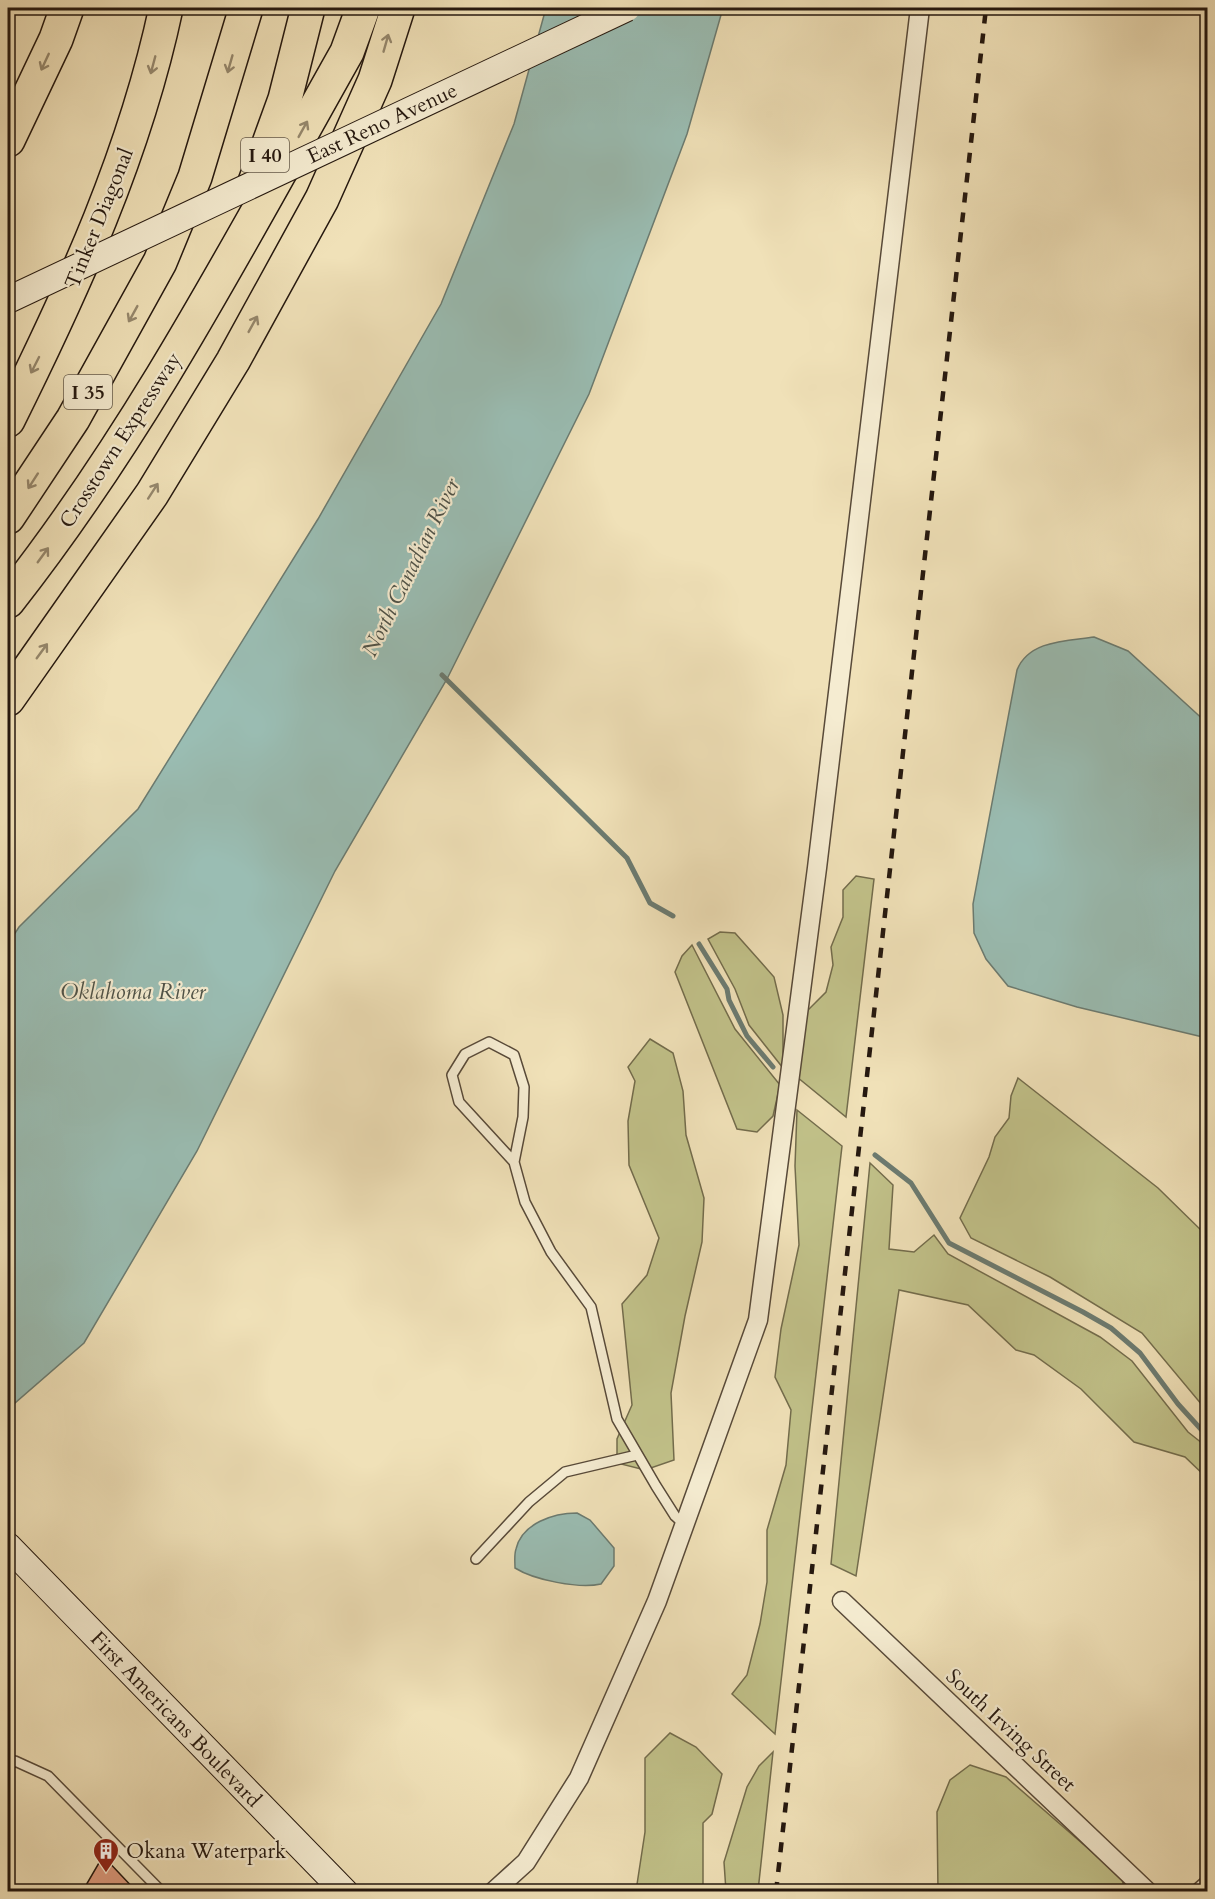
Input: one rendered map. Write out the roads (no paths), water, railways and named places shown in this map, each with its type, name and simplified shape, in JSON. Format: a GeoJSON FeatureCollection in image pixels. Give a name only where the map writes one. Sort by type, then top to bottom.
{"type":"FeatureCollection","features":[{"type":"Feature","properties":{"kind":"highway"},"geometry":{"type":"LineString","coordinates":[[8,140],[56,39],[68,8]]}},
{"type":"Feature","properties":{"kind":"highway","name":"Tinker Diagonal"},"geometry":{"type":"LineString","coordinates":[[8,420],[61,313],[108,203],[136,127],[166,8]]}},
{"type":"Feature","properties":{"kind":"highway","name":"I 35"},"geometry":{"type":"LineString","coordinates":[[8,517],[73,419],[160,262],[195,177],[246,8]]}},
{"type":"Feature","properties":{"kind":"highway","name":"I 40"},"geometry":{"type":"LineString","coordinates":[[223,272],[285,99],[308,8]]}},
{"type":"Feature","properties":{"kind":"highway","name":"I 35"},"geometry":{"type":"LineString","coordinates":[[223,272],[347,52],[363,8]]}},
{"type":"Feature","properties":{"kind":"highway"},"geometry":{"type":"LineString","coordinates":[[8,699],[138,514],[233,361],[322,200],[375,80],[398,8]]}},
{"type":"Feature","properties":{"kind":"highway","name":"Crosstown Expressway"},"geometry":{"type":"LineString","coordinates":[[8,601],[75,511],[133,427],[223,272]]}},
{"type":"Feature","properties":{"kind":"main road","name":"East Reno Avenue"},"geometry":{"type":"LineString","coordinates":[[8,300],[627,8]]}},
{"type":"Feature","properties":{"kind":"main road","name":"First Americans Boulevard"},"geometry":{"type":"LineString","coordinates":[[8,1546],[167,1712],[345,1892]]}},
{"type":"Feature","properties":{"kind":"street"},"geometry":{"type":"LineString","coordinates":[[493,1892],[526,1862],[579,1778],[657,1601],[758,1320],[817,868],[920,8]]}},
{"type":"Feature","properties":{"kind":"street","name":"South Irving Street"},"geometry":{"type":"LineString","coordinates":[[842,1601],[1148,1892]]}},
{"type":"Feature","properties":{"kind":"street"},"geometry":{"type":"LineString","coordinates":[[1200,1892],[1208,1885]]}},
{"type":"Feature","properties":{"kind":"lane"},"geometry":{"type":"LineString","coordinates":[[514,1161],[459,1101],[452,1075],[465,1054],[489,1042],[514,1055],[524,1087],[523,1117],[514,1161],[525,1202],[551,1252],[591,1307],[616,1419],[675,1516],[684,1524]]}},
{"type":"Feature","properties":{"kind":"lane"},"geometry":{"type":"LineString","coordinates":[[476,1559],[529,1502],[565,1472],[637,1455]]}},
{"type":"Feature","properties":{"kind":"lane"},"geometry":{"type":"LineString","coordinates":[[8,1765],[15,1761],[48,1776],[162,1892]]}},
{"type":"Feature","properties":{"kind":"water","name":"Oklahoma River"},"geometry":{"type":"Polygon","coordinates":[[[546,8],[723,8],[687,134],[589,394],[447,679],[335,871],[197,1151],[84,1343],[8,1409],[8,944],[19,927],[138,809],[318,519],[441,304],[514,124],[546,8]]]}},
{"type":"Feature","properties":{"kind":"water"},"geometry":{"type":"Polygon","coordinates":[[[1094,637],[1128,651],[1207,723],[1207,1038],[1077,1007],[1008,986],[986,959],[974,933],[973,904],[1017,670],[1030,653],[1040,647],[1061,641],[1094,637]]]}},
{"type":"Feature","properties":{"kind":"water"},"geometry":{"type":"Polygon","coordinates":[[[568,1513],[577,1513],[590,1520],[614,1548],[614,1566],[601,1584],[581,1585],[557,1582],[533,1576],[515,1568],[516,1549],[525,1532],[540,1521],[568,1513]]]}},
{"type":"Feature","properties":{"kind":"waterway"},"geometry":{"type":"LineString","coordinates":[[442,675],[627,858],[650,903],[673,916]]}},
{"type":"Feature","properties":{"kind":"waterway"},"geometry":{"type":"LineString","coordinates":[[699,944],[727,989],[729,1000],[747,1036],[773,1067]]}},
{"type":"Feature","properties":{"kind":"waterway"},"geometry":{"type":"LineString","coordinates":[[875,1155],[911,1183],[949,1243],[1111,1328],[1140,1353],[1178,1404],[1208,1437]]}},
{"type":"Feature","properties":{"kind":"railway"},"geometry":{"type":"LineString","coordinates":[[776,1892],[986,8]]}},
{"type":"Feature","properties":{"kind":"place","name":"Okana Waterpark"},"geometry":{"type":"Point","coordinates":[106,1874]}},
{"type":"Feature","properties":{"kind":"water label","name":"North Canadian River"},"geometry":{"type":"Point","coordinates":[410,567]}}]}
